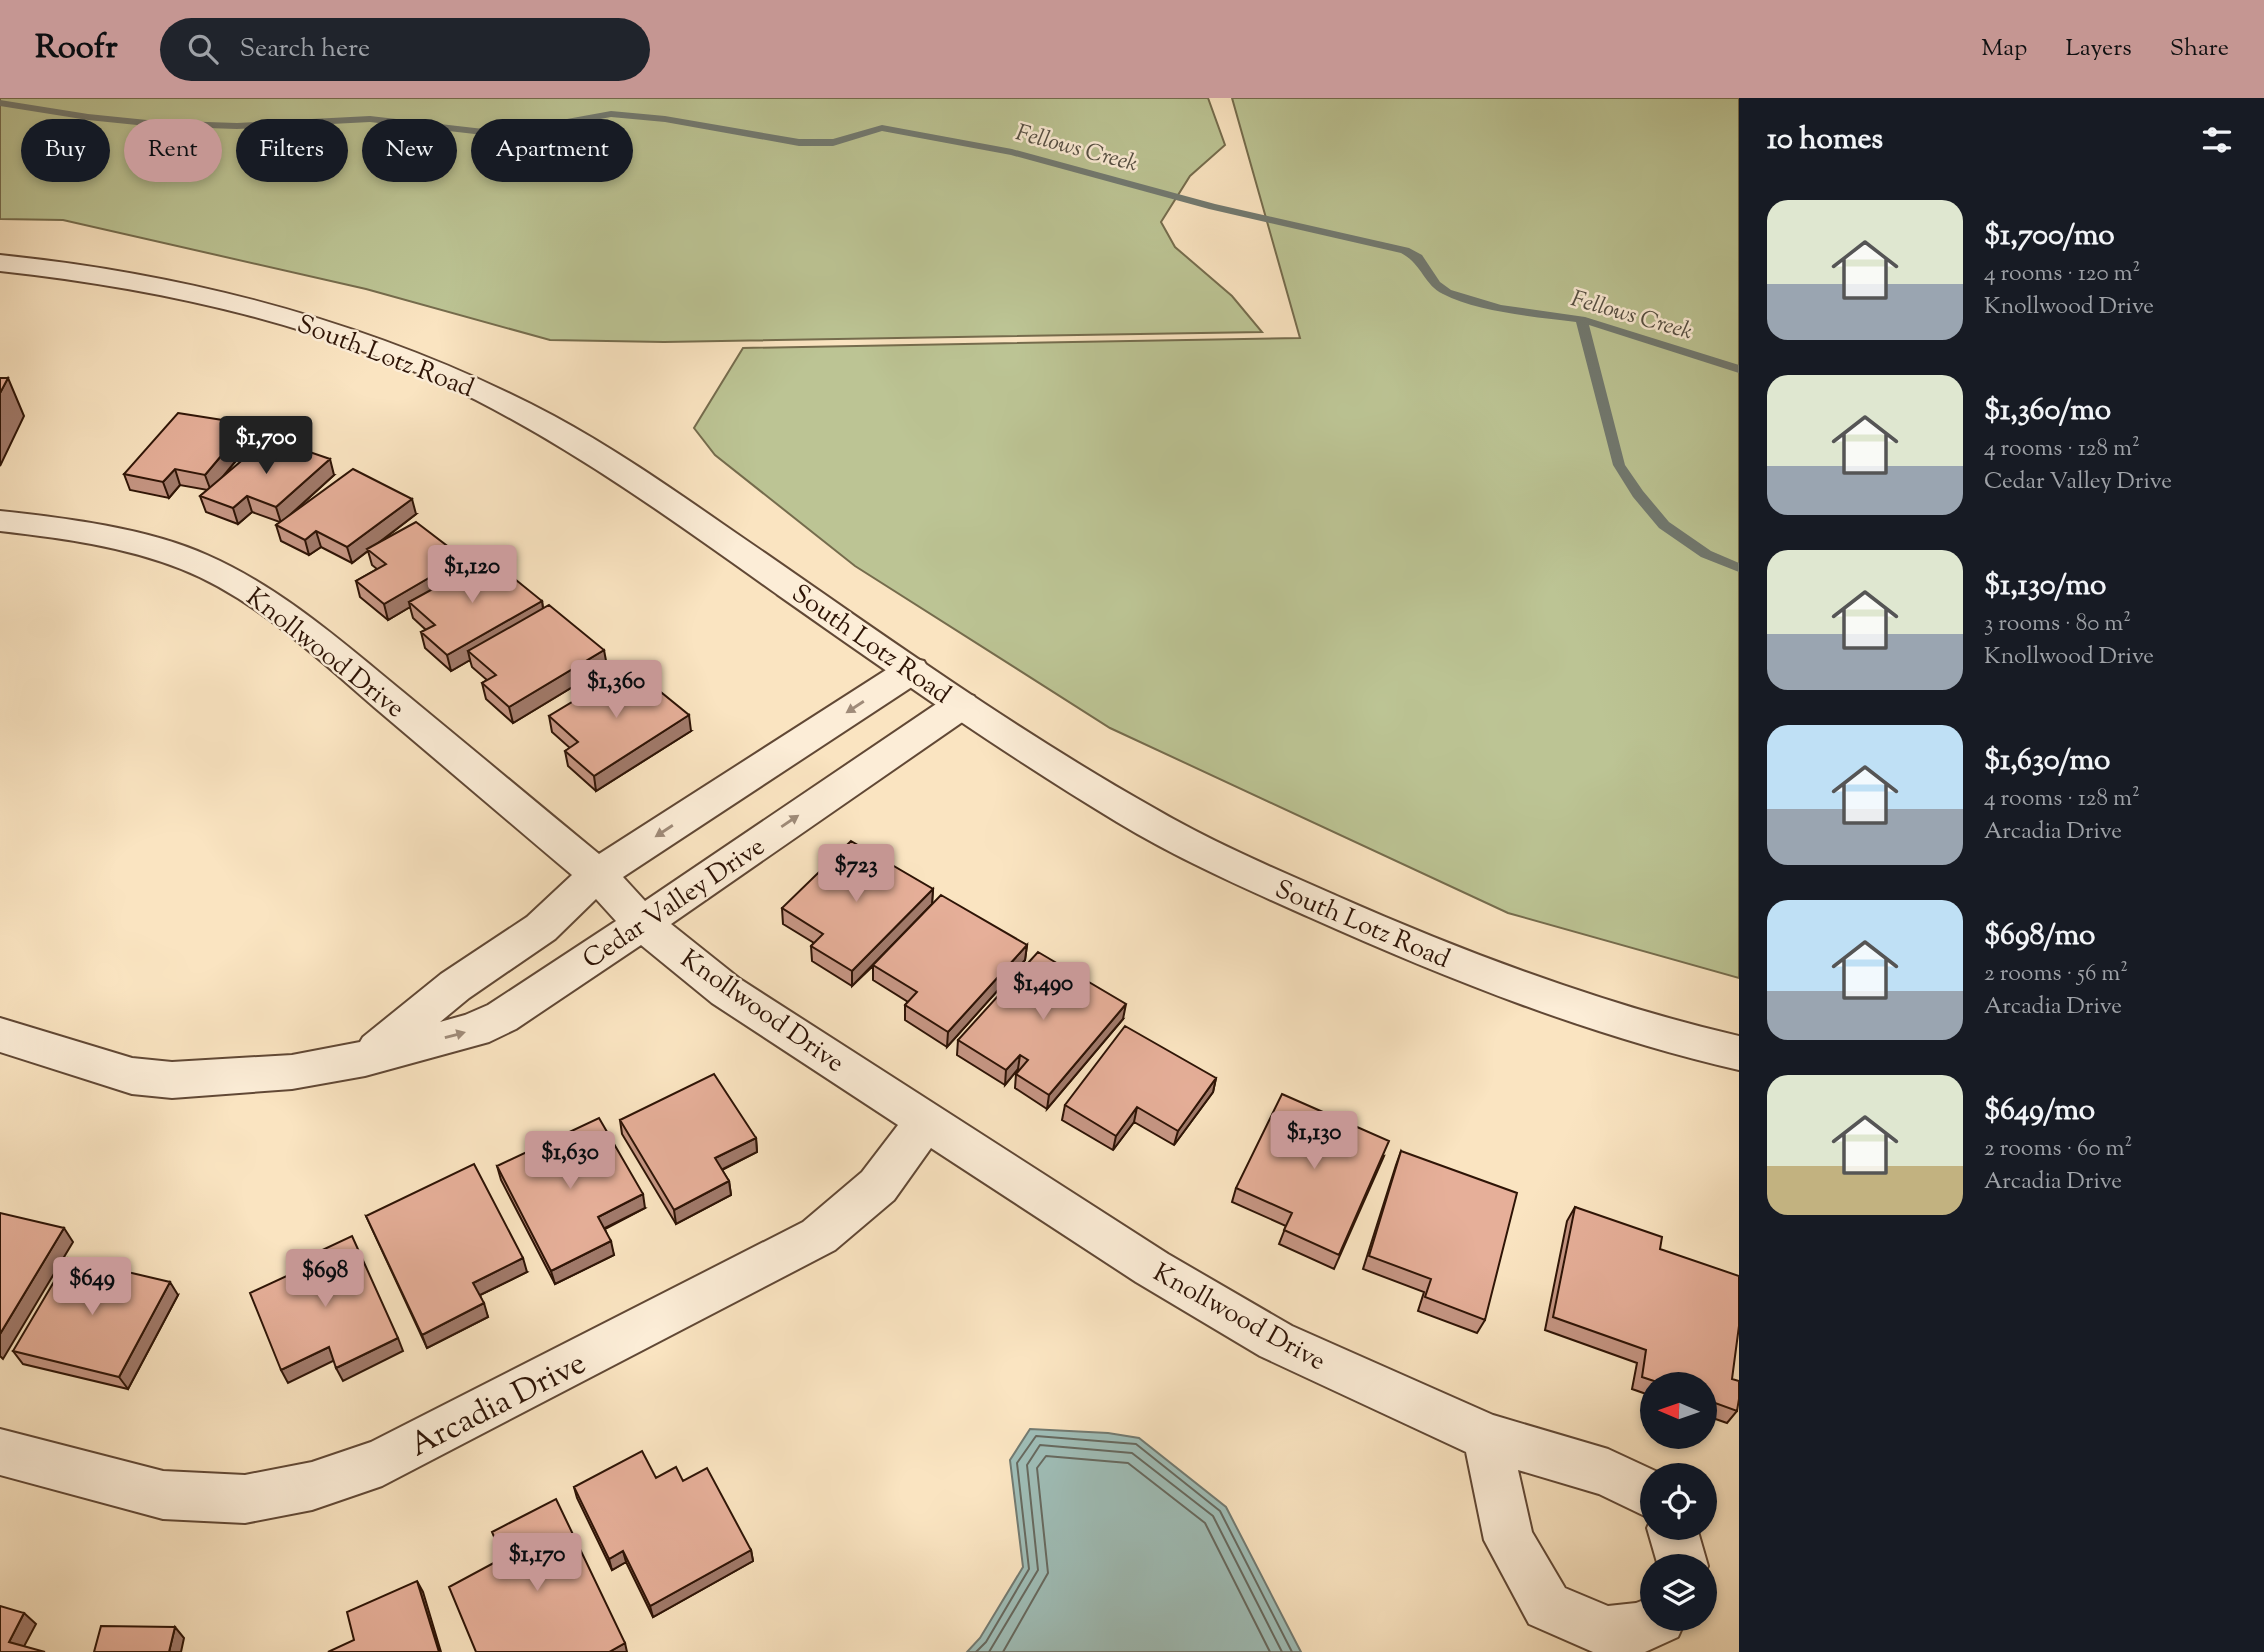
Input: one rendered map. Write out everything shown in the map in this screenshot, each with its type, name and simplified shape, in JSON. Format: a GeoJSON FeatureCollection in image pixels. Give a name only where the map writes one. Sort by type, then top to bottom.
{"type":"FeatureCollection","features":[{"type":"Feature","properties":{"kind":"street","name":"South Lotz Road"},"geometry":{"type":"LineString","coordinates":[[0,263],[99,275],[201,295],[319,326],[414,360],[505,402],[551,427],[654,493],[961,705],[1152,825],[1241,870],[1353,921],[1497,979],[1589,1010],[1739,1053]]}},
{"type":"Feature","properties":{"kind":"street","name":"Knollwood Drive"},"geometry":{"type":"LineString","coordinates":[[0,521],[62,528],[122,540],[192,561],[228,578],[306,630],[597,874],[642,923],[726,991],[1152,1268],[1276,1341],[1487,1437],[1608,1473],[1640,1489]]}},
{"type":"Feature","properties":{"kind":"street","name":"Cedar Valley Drive"},"geometry":{"type":"LineString","coordinates":[[365,1059],[455,986],[541,928],[597,874],[912,670]]}},
{"type":"Feature","properties":{"kind":"street","name":"Cedar Valley Drive"},"geometry":{"type":"LineString","coordinates":[[0,1035],[132,1076],[172,1080],[292,1072],[365,1059],[474,1030],[502,1017],[961,705]]}},
{"type":"Feature","properties":{"kind":"street","name":"Arcadia Drive"},"geometry":{"type":"LineString","coordinates":[[0,1452],[163,1495],[245,1499],[312,1486],[382,1462],[819,1236],[878,1186],[927,1120]]}},
{"type":"Feature","properties":{"kind":"street"},"geometry":{"type":"LineString","coordinates":[[1487,1437],[1509,1540],[1547,1606],[1606,1632],[1640,1628]]}},
{"type":"Feature","properties":{"kind":"green space"},"geometry":{"type":"Polygon","coordinates":[[[0,98],[1208,98],[1225,145],[1190,176],[1161,222],[1175,247],[1232,296],[1262,332],[664,342],[550,340],[366,289],[63,220],[0,219],[0,98]]]}},
{"type":"Feature","properties":{"kind":"green space"},"geometry":{"type":"Polygon","coordinates":[[[1232,98],[1739,98],[1739,978],[1508,913],[1110,728],[855,566],[715,455],[694,428],[743,348],[1300,338],[1232,98]]]}},
{"type":"Feature","properties":{"kind":"water"},"geometry":{"type":"Polygon","coordinates":[[[1030,1429],[1108,1433],[1139,1438],[1226,1507],[1301,1652],[967,1652],[980,1638],[1023,1567],[1010,1460],[1030,1429]]]}},
{"type":"Feature","properties":{"kind":"building"},"geometry":{"type":"Polygon","coordinates":[[[0,378],[8,378],[0,393],[0,378]]]}},
{"type":"Feature","properties":{"kind":"building"},"geometry":{"type":"Polygon","coordinates":[[[178,413],[248,424],[205,475],[175,469],[163,482],[124,474],[178,413]]]}},
{"type":"Feature","properties":{"kind":"building"},"geometry":{"type":"Polygon","coordinates":[[[266,440],[330,459],[276,507],[247,496],[233,508],[200,496],[266,440]]]}},
{"type":"Feature","properties":{"kind":"building"},"geometry":{"type":"Polygon","coordinates":[[[353,469],[412,499],[347,547],[316,531],[305,540],[276,525],[353,469]]]}},
{"type":"Feature","properties":{"kind":"building"},"geometry":{"type":"Polygon","coordinates":[[[416,522],[463,558],[384,604],[356,581],[386,564],[367,549],[416,522]]]}},
{"type":"Feature","properties":{"kind":"building"},"geometry":{"type":"Polygon","coordinates":[[[489,558],[542,601],[447,655],[421,632],[435,625],[409,602],[489,558]]]}},
{"type":"Feature","properties":{"kind":"building"},"geometry":{"type":"Polygon","coordinates":[[[549,605],[604,650],[509,707],[482,683],[496,675],[468,651],[549,605]]]}},
{"type":"Feature","properties":{"kind":"building"},"geometry":{"type":"Polygon","coordinates":[[[630,667],[689,715],[594,776],[565,751],[578,742],[549,716],[630,667]]]}},
{"type":"Feature","properties":{"kind":"building"},"geometry":{"type":"Polygon","coordinates":[[[851,841],[933,889],[852,971],[811,946],[823,934],[782,908],[851,841]]]}},
{"type":"Feature","properties":{"kind":"building"},"geometry":{"type":"Polygon","coordinates":[[[941,895],[1027,945],[948,1032],[905,1005],[917,992],[873,965],[941,895]]]}},
{"type":"Feature","properties":{"kind":"building"},"geometry":{"type":"Polygon","coordinates":[[[1038,952],[1126,1004],[1049,1095],[1016,1074],[1028,1060],[1020,1055],[1006,1070],[958,1040],[1038,952]]]}},
{"type":"Feature","properties":{"kind":"building"},"geometry":{"type":"Polygon","coordinates":[[[1125,1026],[1216,1078],[1178,1131],[1137,1107],[1116,1136],[1065,1105],[1125,1026]]]}},
{"type":"Feature","properties":{"kind":"building"},"geometry":{"type":"Polygon","coordinates":[[[714,1074],[756,1138],[715,1158],[729,1181],[674,1210],[620,1120],[714,1074]]]}},
{"type":"Feature","properties":{"kind":"building"},"geometry":{"type":"Polygon","coordinates":[[[1282,1094],[1389,1141],[1339,1255],[1284,1230],[1292,1213],[1236,1188],[1282,1094]]]}},
{"type":"Feature","properties":{"kind":"building"},"geometry":{"type":"Polygon","coordinates":[[[599,1118],[643,1194],[598,1217],[611,1241],[551,1271],[497,1166],[599,1118]]]}},
{"type":"Feature","properties":{"kind":"building"},"geometry":{"type":"Polygon","coordinates":[[[1401,1151],[1517,1193],[1485,1320],[1425,1297],[1431,1279],[1369,1256],[1401,1151]]]}},
{"type":"Feature","properties":{"kind":"building"},"geometry":{"type":"Polygon","coordinates":[[[474,1164],[523,1258],[473,1283],[484,1303],[422,1335],[366,1216],[474,1164]]]}},
{"type":"Feature","properties":{"kind":"building"},"geometry":{"type":"Polygon","coordinates":[[[1575,1207],[1662,1237],[1660,1249],[1739,1276],[1739,1326],[1732,1379],[1739,1381],[1737,1411],[1717,1404],[1717,1372],[1643,1372],[1646,1350],[1553,1317],[1575,1207]]]}},
{"type":"Feature","properties":{"kind":"building"},"geometry":{"type":"Polygon","coordinates":[[[0,1213],[64,1228],[0,1334],[0,1213]]]}},
{"type":"Feature","properties":{"kind":"building"},"geometry":{"type":"Polygon","coordinates":[[[352,1236],[398,1338],[336,1368],[329,1347],[281,1370],[250,1293],[304,1268],[301,1260],[352,1236]]]}},
{"type":"Feature","properties":{"kind":"building"},"geometry":{"type":"Polygon","coordinates":[[[68,1258],[170,1282],[119,1377],[13,1351],[68,1258]]]}},
{"type":"Feature","properties":{"kind":"building"},"geometry":{"type":"Polygon","coordinates":[[[642,1451],[656,1478],[676,1467],[683,1481],[707,1468],[751,1550],[650,1606],[623,1551],[609,1559],[574,1487],[642,1451]]]}},
{"type":"Feature","properties":{"kind":"building"},"geometry":{"type":"Polygon","coordinates":[[[556,1499],[625,1643],[609,1652],[476,1652],[449,1587],[503,1558],[492,1532],[556,1499]]]}},
{"type":"Feature","properties":{"kind":"building"},"geometry":{"type":"Polygon","coordinates":[[[417,1581],[439,1652],[328,1652],[354,1640],[347,1612],[417,1581]]]}},
{"type":"Feature","properties":{"kind":"building"},"geometry":{"type":"Polygon","coordinates":[[[0,1606],[24,1613],[9,1642],[45,1652],[0,1652],[0,1606]]]}},
{"type":"Feature","properties":{"kind":"building"},"geometry":{"type":"Polygon","coordinates":[[[101,1626],[175,1627],[169,1652],[94,1652],[101,1626]]]}},
{"type":"Feature","properties":{"kind":"waterway","name":"Fellows Creek"},"geometry":{"type":"LineString","coordinates":[[0,103],[88,117],[207,126],[370,119],[501,134],[611,114],[665,119],[772,139],[826,143],[882,128],[1012,152],[1213,207],[1405,250],[1418,257],[1436,284],[1447,292],[1500,308],[1581,319]]}},
{"type":"Feature","properties":{"kind":"waterway","name":"Fellows Creek"},"geometry":{"type":"LineString","coordinates":[[1581,319],[1739,369]]}},
{"type":"Feature","properties":{"kind":"waterway"},"geometry":{"type":"LineString","coordinates":[[1581,319],[1619,465],[1638,494],[1664,525],[1706,554],[1739,568]]}}]}
